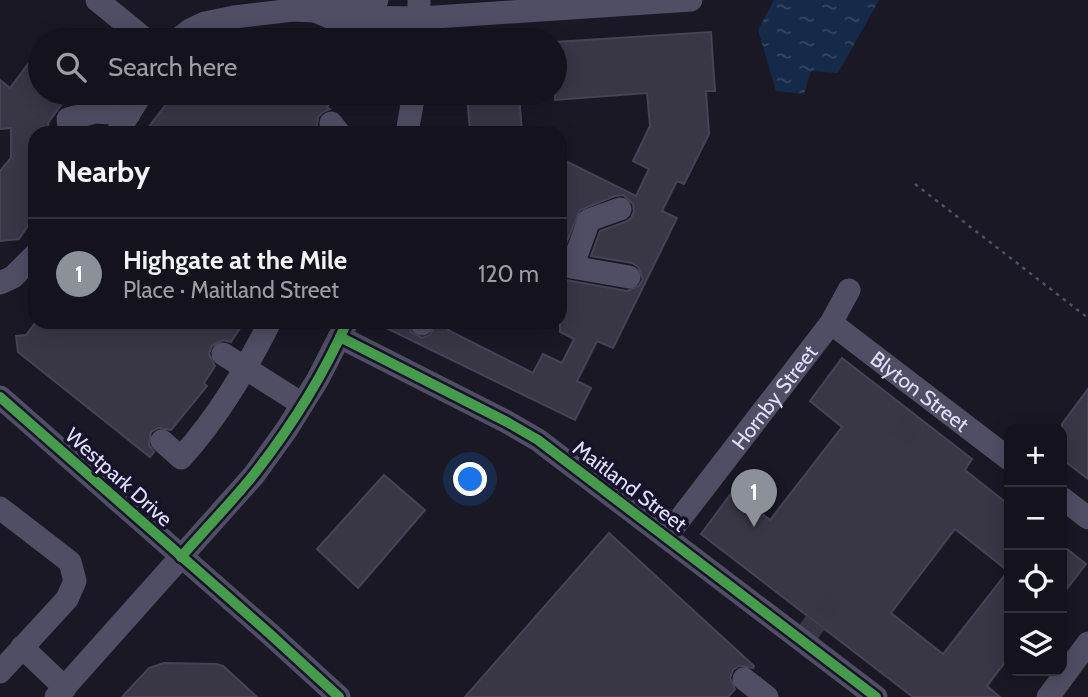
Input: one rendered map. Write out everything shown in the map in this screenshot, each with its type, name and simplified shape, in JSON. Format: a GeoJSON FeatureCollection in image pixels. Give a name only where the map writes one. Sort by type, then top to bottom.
{"type":"FeatureCollection","features":[{"type":"Feature","properties":{"kind":"street"},"geometry":{"type":"LineString","coordinates":[[97,0],[131,28]]}},
{"type":"Feature","properties":{"kind":"street"},"geometry":{"type":"LineString","coordinates":[[315,11],[333,4],[377,0]]}},
{"type":"Feature","properties":{"kind":"street"},"geometry":{"type":"LineString","coordinates":[[195,28],[213,21],[292,10],[315,11],[329,17],[420,19],[499,6],[691,0]]}},
{"type":"Feature","properties":{"kind":"street"},"geometry":{"type":"LineString","coordinates":[[69,126],[68,119],[94,112],[123,123],[134,105]]}},
{"type":"Feature","properties":{"kind":"street"},"geometry":{"type":"LineString","coordinates":[[408,126],[412,105]]}},
{"type":"Feature","properties":{"kind":"street"},"geometry":{"type":"LineString","coordinates":[[567,264],[589,220],[620,209]]}},
{"type":"Feature","properties":{"kind":"street"},"geometry":{"type":"LineString","coordinates":[[0,283],[13,277],[28,263]]}},
{"type":"Feature","properties":{"kind":"street"},"geometry":{"type":"LineString","coordinates":[[567,266],[629,276]]}},
{"type":"Feature","properties":{"kind":"street","name":"Hornby Street"},"geometry":{"type":"LineString","coordinates":[[666,537],[831,323],[849,290]]}},
{"type":"Feature","properties":{"kind":"street","name":"Blyton Street"},"geometry":{"type":"LineString","coordinates":[[831,323],[924,407],[1004,456]]}},
{"type":"Feature","properties":{"kind":"street"},"geometry":{"type":"LineString","coordinates":[[162,442],[181,458],[218,411],[266,329]]}},
{"type":"Feature","properties":{"kind":"street"},"geometry":{"type":"LineString","coordinates":[[22,648],[60,692],[254,475],[302,404],[343,330]]}},
{"type":"Feature","properties":{"kind":"street","name":"Maitland Street"},"geometry":{"type":"LineString","coordinates":[[343,330],[523,431],[876,697]]}},
{"type":"Feature","properties":{"kind":"street"},"geometry":{"type":"LineString","coordinates":[[223,354],[302,404]]}},
{"type":"Feature","properties":{"kind":"street","name":"Westpark Drive"},"geometry":{"type":"LineString","coordinates":[[0,397],[338,697]]}},
{"type":"Feature","properties":{"kind":"street"},"geometry":{"type":"LineString","coordinates":[[1067,502],[1088,518]]}},
{"type":"Feature","properties":{"kind":"street"},"geometry":{"type":"LineString","coordinates":[[0,508],[71,562],[75,581],[67,599],[0,672]]}},
{"type":"Feature","properties":{"kind":"street"},"geometry":{"type":"LineString","coordinates":[[1058,694],[1088,643]]}},
{"type":"Feature","properties":{"kind":"street"},"geometry":{"type":"LineString","coordinates":[[744,679],[767,697]]}},
{"type":"Feature","properties":{"kind":"path"},"geometry":{"type":"LineString","coordinates":[[915,184],[1088,318]]}},
{"type":"Feature","properties":{"kind":"water"},"geometry":{"type":"Polygon","coordinates":[[[774,0],[879,0],[838,73],[811,71],[804,94],[776,91],[758,30],[774,0]]]}},
{"type":"Feature","properties":{"kind":"building"},"geometry":{"type":"Polygon","coordinates":[[[711,32],[715,91],[706,91],[709,134],[684,184],[677,181],[662,211],[677,218],[613,348],[597,341],[577,381],[591,388],[575,420],[388,329],[410,329],[422,338],[430,335],[433,329],[448,329],[533,373],[543,354],[562,363],[574,339],[560,332],[560,329],[567,329],[567,280],[627,291],[639,286],[643,279],[638,267],[632,263],[591,256],[600,231],[631,218],[633,204],[623,195],[580,210],[567,241],[567,162],[636,196],[649,169],[633,161],[650,126],[647,93],[567,99],[567,41],[711,32]]]}},
{"type":"Feature","properties":{"kind":"building"},"geometry":{"type":"Polygon","coordinates":[[[28,64],[28,105],[61,105],[48,126],[28,126],[28,226],[19,239],[0,241],[0,171],[11,158],[11,128],[0,129],[0,80],[10,88],[28,64]]]}},
{"type":"Feature","properties":{"kind":"building"},"geometry":{"type":"Polygon","coordinates":[[[166,105],[329,105],[327,107],[330,109],[318,117],[317,126],[149,126],[166,105]]]}},
{"type":"Feature","properties":{"kind":"building"},"geometry":{"type":"Polygon","coordinates":[[[468,105],[520,105],[521,126],[469,126],[468,105]]]}},
{"type":"Feature","properties":{"kind":"building"},"geometry":{"type":"Polygon","coordinates":[[[31,329],[239,329],[231,342],[223,340],[212,346],[209,354],[215,366],[204,383],[207,386],[171,430],[158,428],[151,432],[149,445],[154,452],[150,457],[18,352],[16,336],[26,335],[31,329]]]}},
{"type":"Feature","properties":{"kind":"building"},"geometry":{"type":"Polygon","coordinates":[[[842,358],[972,459],[965,470],[1004,501],[1004,568],[955,529],[891,613],[943,654],[1004,576],[1004,664],[987,686],[1000,697],[913,697],[701,534],[733,491],[770,520],[842,427],[810,401],[842,358]]]}},
{"type":"Feature","properties":{"kind":"building"},"geometry":{"type":"Polygon","coordinates":[[[1088,389],[1088,479],[1067,463],[1067,424],[1062,424],[1088,389]]]}},
{"type":"Feature","properties":{"kind":"building"},"geometry":{"type":"Polygon","coordinates":[[[384,475],[425,510],[358,588],[317,549],[384,475]]]}},
{"type":"Feature","properties":{"kind":"building"},"geometry":{"type":"Polygon","coordinates":[[[609,533],[754,666],[739,666],[733,670],[730,678],[735,689],[728,697],[465,697],[609,533]]]}},
{"type":"Feature","properties":{"kind":"building"},"geometry":{"type":"Polygon","coordinates":[[[1067,549],[1086,564],[1067,589],[1067,549]]]}},
{"type":"Feature","properties":{"kind":"building"},"geometry":{"type":"Polygon","coordinates":[[[164,663],[223,666],[257,697],[122,697],[149,668],[164,663]]]}},
{"type":"Feature","properties":{"kind":"tunnel"},"geometry":{"type":"LineString","coordinates":[[899,440],[917,416]]}},
{"type":"Feature","properties":{"kind":"tunnel"},"geometry":{"type":"LineString","coordinates":[[802,641],[833,598]]}},
{"type":"Feature","properties":{"kind":"cycle path"},"geometry":{"type":"LineString","coordinates":[[181,557],[246,484],[281,438],[317,381],[344,329]]}},
{"type":"Feature","properties":{"kind":"cycle path"},"geometry":{"type":"LineString","coordinates":[[340,337],[538,440],[876,697]]}},
{"type":"Feature","properties":{"kind":"cycle path"},"geometry":{"type":"LineString","coordinates":[[0,397],[339,697]]}},
{"type":"Feature","properties":{"kind":"place","name":"Highgate at the Mile"},"geometry":{"type":"Point","coordinates":[754,527]}}]}
